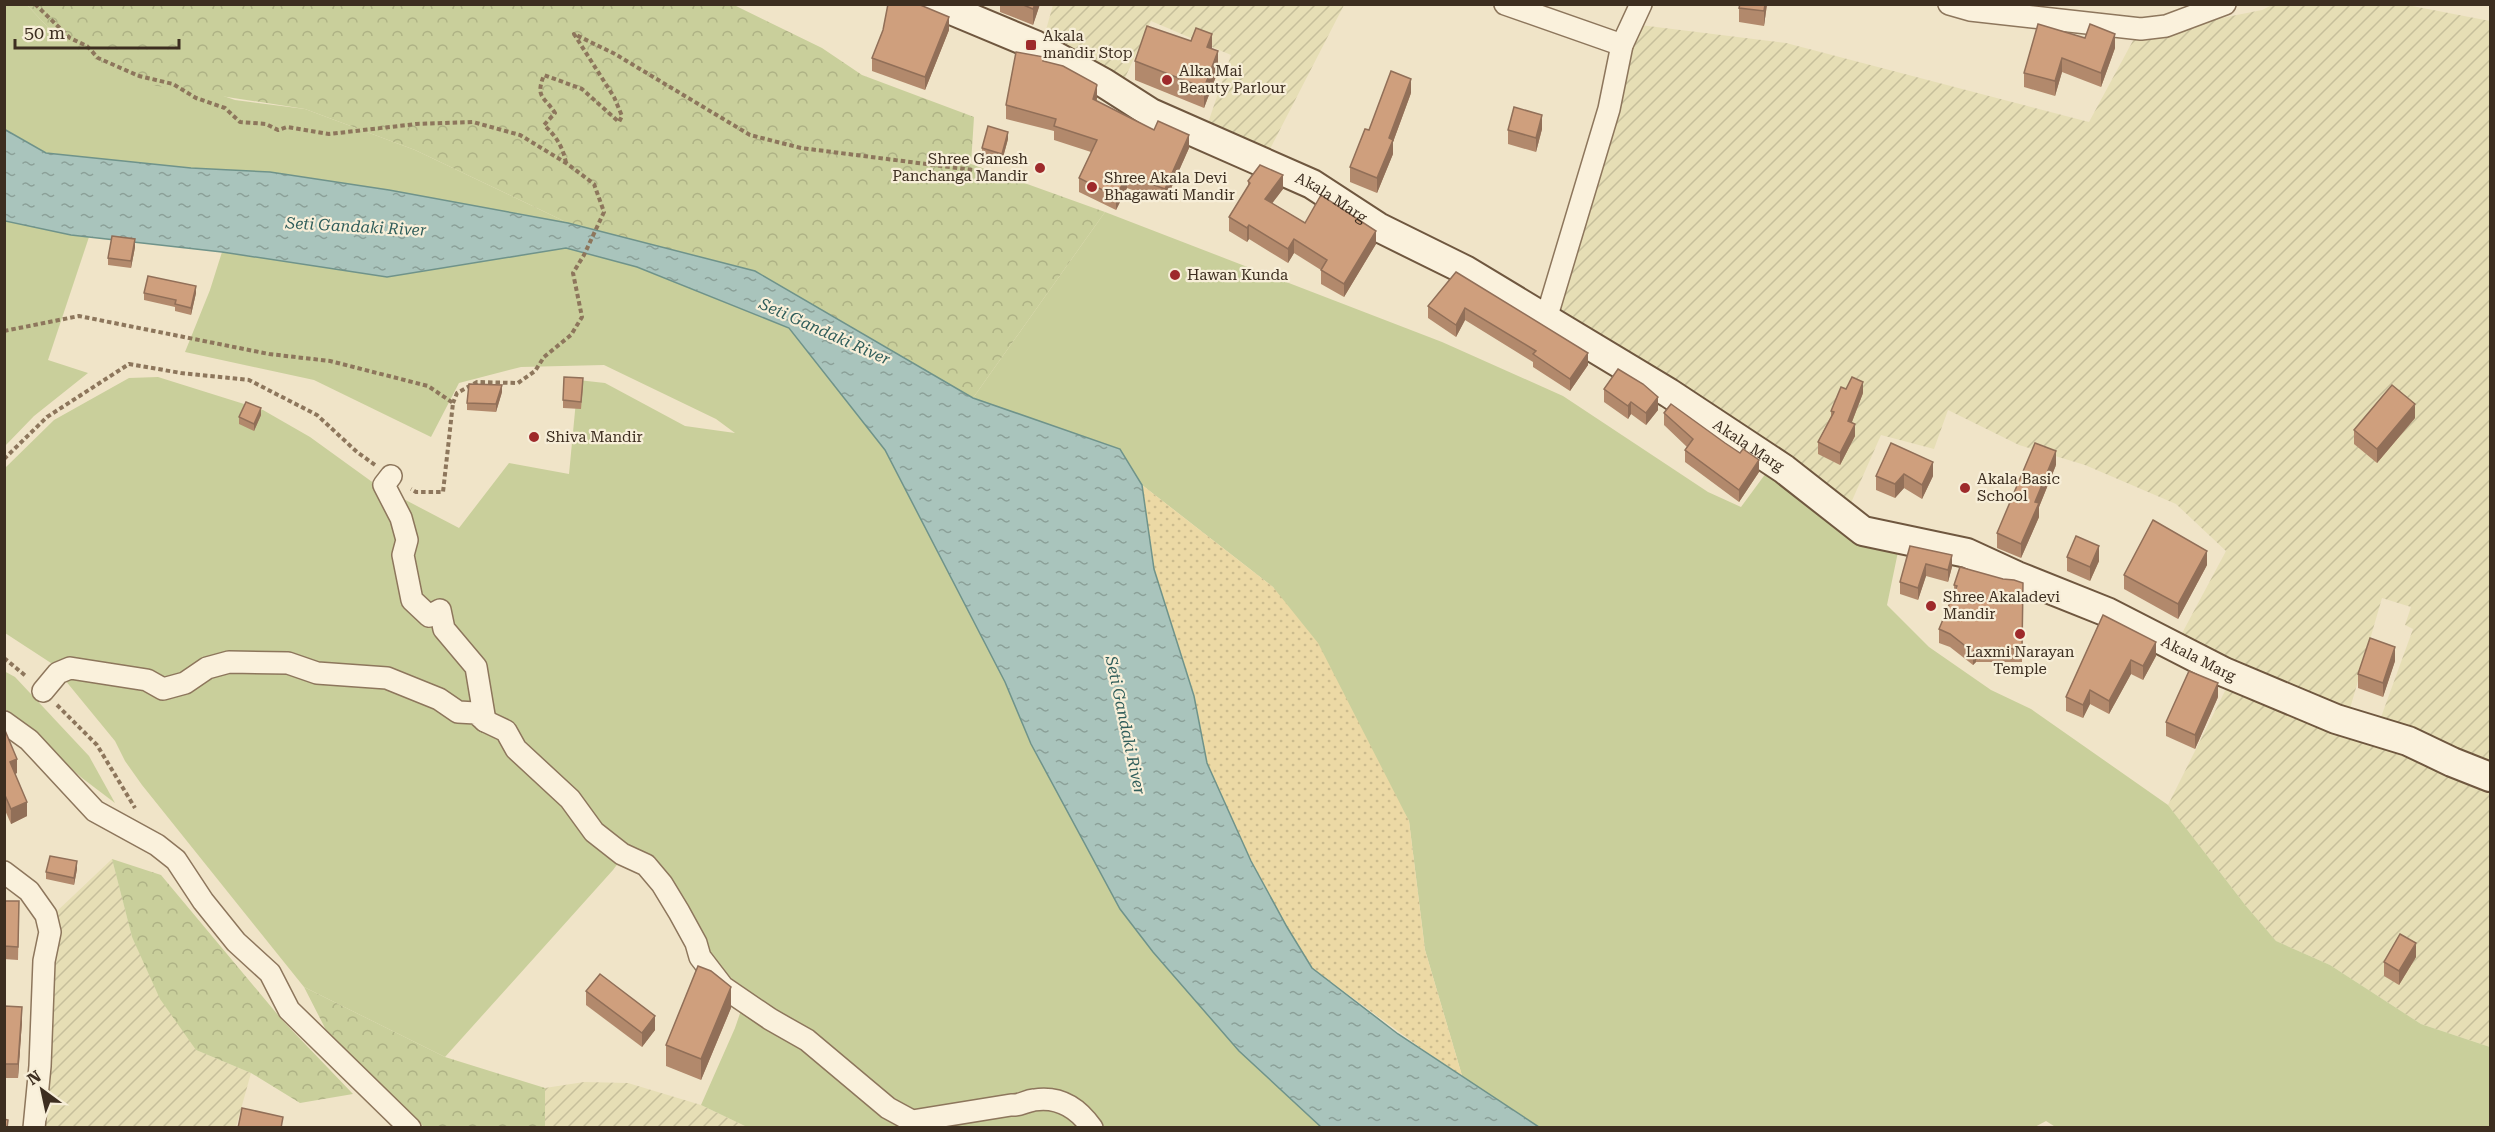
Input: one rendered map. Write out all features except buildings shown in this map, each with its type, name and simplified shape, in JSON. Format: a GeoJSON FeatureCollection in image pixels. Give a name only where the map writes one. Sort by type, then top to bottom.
{"type":"FeatureCollection","features":[{"type":"Feature","properties":{"kind":"main road","name":"Akala Marg"},"geometry":{"type":"LineString","coordinates":[[938,4],[1035,45],[1104,83],[1151,113],[1312,184],[1378,227],[1465,270],[1669,393],[1784,469],[1863,531],[1967,553],[2107,612],[2224,672],[2336,719],[2408,741],[2490,777]]}},
{"type":"Feature","properties":{"kind":"street"},"geometry":{"type":"LineString","coordinates":[[1505,4],[1622,45]]}},
{"type":"Feature","properties":{"kind":"street"},"geometry":{"type":"LineString","coordinates":[[1546,319],[1609,109],[1622,45],[1641,4]]}},
{"type":"Feature","properties":{"kind":"street"},"geometry":{"type":"LineString","coordinates":[[1949,4],[1970,10],[2141,29],[2166,26],[2225,4]]}},
{"type":"Feature","properties":{"kind":"street"},"geometry":{"type":"LineString","coordinates":[[391,476],[384,485],[401,518],[407,540],[403,555],[412,600],[429,616],[440,610],[444,629],[476,667],[485,721]]}},
{"type":"Feature","properties":{"kind":"street"},"geometry":{"type":"LineString","coordinates":[[43,691],[58,673],[70,668],[147,680],[163,689],[185,683],[207,668],[229,662],[288,663],[317,673],[387,678],[439,699],[458,712],[476,713],[485,721],[506,731],[516,749],[570,800],[594,832],[622,854],[646,865],[662,884],[679,912],[696,943],[700,957],[723,987],[778,1024],[807,1040],[888,1108],[912,1121],[949,1117],[1011,1105],[1019,1106],[1031,1100],[1048,1099],[1065,1103],[1082,1114],[1092,1128]]}},
{"type":"Feature","properties":{"kind":"street"},"geometry":{"type":"LineString","coordinates":[[4,722],[29,740],[95,812],[157,845],[176,860],[203,901],[236,942],[270,973],[289,1010],[410,1128]]}},
{"type":"Feature","properties":{"kind":"street"},"geometry":{"type":"LineString","coordinates":[[4,872],[29,891],[46,915],[50,933],[44,961],[40,1066],[34,1128]]}},
{"type":"Feature","properties":{"kind":"path"},"geometry":{"type":"LineString","coordinates":[[4,459],[47,417],[129,364],[182,373],[249,380],[317,415],[357,452],[416,492],[443,492],[453,403],[457,393],[477,382],[518,383],[535,371],[544,357],[571,335],[582,317],[573,273],[604,212],[594,184],[566,163],[520,135],[473,122],[416,124],[329,134],[287,127],[278,130],[267,124],[240,123],[225,108],[196,98],[173,84],[139,76],[98,58],[87,46],[69,38],[35,4]]}},
{"type":"Feature","properties":{"kind":"path"},"geometry":{"type":"LineString","coordinates":[[566,163],[560,143],[554,133],[544,124],[555,113],[542,99],[539,88],[544,75],[582,89],[619,122],[622,116],[614,97],[574,34],[615,54],[750,135],[801,147],[981,171]]}},
{"type":"Feature","properties":{"kind":"path"},"geometry":{"type":"LineString","coordinates":[[4,331],[79,316],[269,354],[330,361],[428,386],[453,403]]}},
{"type":"Feature","properties":{"kind":"path"},"geometry":{"type":"LineString","coordinates":[[4,658],[43,691],[97,745],[157,845]]}},
{"type":"Feature","properties":{"kind":"shaded area"},"geometry":{"type":"Polygon","coordinates":[[[2274,4],[2407,5],[2490,21],[2490,768],[2433,738],[2380,720],[2413,629],[2405,625],[2411,607],[2382,598],[2349,712],[2289,691],[2180,637],[2226,551],[2176,504],[2085,465],[2019,445],[1948,410],[1934,449],[1881,435],[1847,512],[1558,314],[1640,25],[1786,43],[2089,122],[2136,35],[2262,10],[2274,4]]]}},
{"type":"Feature","properties":{"kind":"shaded area"},"geometry":{"type":"Polygon","coordinates":[[[1053,5],[1344,5],[1269,151],[1207,126],[1231,55],[1151,21],[1125,78],[1044,37],[1053,5]]]}},
{"type":"Feature","properties":{"kind":"shaded area"},"geometry":{"type":"Polygon","coordinates":[[[2227,687],[2490,787],[2490,1047],[2421,1024],[2330,965],[2276,941],[2168,805],[2227,687]]]}},
{"type":"Feature","properties":{"kind":"shaded area"},"geometry":{"type":"Polygon","coordinates":[[[112,859],[132,937],[196,1050],[251,1073],[236,1127],[31,1128],[55,913],[112,859]]]}},
{"type":"Feature","properties":{"kind":"shaded area"},"geometry":{"type":"Polygon","coordinates":[[[584,1082],[628,1083],[701,1105],[747,1127],[545,1127],[545,1088],[584,1082]]]}},
{"type":"Feature","properties":{"kind":"green space"},"geometry":{"type":"Polygon","coordinates":[[[5,5],[27,5],[59,39],[235,100],[305,109],[415,150],[568,223],[389,190],[270,172],[191,168],[46,153],[5,129],[5,5]]]}},
{"type":"Feature","properties":{"kind":"green space"},"geometry":{"type":"Polygon","coordinates":[[[27,5],[734,5],[822,48],[862,75],[974,117],[971,164],[1105,212],[973,398],[755,271],[568,223],[415,150],[305,109],[137,83],[59,39],[27,5]]]}},
{"type":"Feature","properties":{"kind":"green space"},"geometry":{"type":"Polygon","coordinates":[[[1105,212],[1442,342],[1563,396],[1708,492],[1741,507],[1769,469],[1899,547],[1887,605],[1929,647],[1991,690],[2031,709],[2168,805],[2276,941],[2330,965],[2421,1024],[2490,1047],[2490,1127],[2057,1128],[2046,1121],[2033,1128],[1539,1127],[1463,1079],[1425,950],[1409,821],[1273,587],[1142,485],[1120,449],[973,398],[1105,212]]]}},
{"type":"Feature","properties":{"kind":"green space"},"geometry":{"type":"Polygon","coordinates":[[[5,221],[89,237],[48,360],[88,373],[34,416],[5,446],[5,221]]]}},
{"type":"Feature","properties":{"kind":"green space"},"geometry":{"type":"Polygon","coordinates":[[[566,248],[637,267],[789,328],[885,450],[1005,682],[1031,744],[1153,952],[1239,1051],[1321,1127],[747,1127],[701,1105],[735,1028],[748,990],[721,971],[696,926],[630,847],[613,870],[445,1057],[304,987],[142,785],[125,761],[115,741],[51,663],[5,633],[5,468],[54,420],[129,378],[158,377],[263,410],[310,437],[375,484],[459,528],[509,463],[569,474],[578,380],[605,383],[685,426],[735,433],[716,419],[604,365],[521,367],[459,383],[431,437],[314,380],[185,352],[210,290],[222,252],[387,277],[566,248]]]}},
{"type":"Feature","properties":{"kind":"green space"},"geometry":{"type":"Polygon","coordinates":[[[4,671],[15,677],[89,756],[115,803],[82,778],[5,709],[4,671]]]}},
{"type":"Feature","properties":{"kind":"green space"},"geometry":{"type":"Polygon","coordinates":[[[112,859],[161,875],[283,1021],[353,1094],[300,1103],[251,1073],[196,1050],[160,999],[132,937],[112,859]]]}},
{"type":"Feature","properties":{"kind":"green space"},"geometry":{"type":"Polygon","coordinates":[[[304,987],[445,1057],[545,1088],[545,1127],[424,1127],[326,1030],[304,987]]]}},
{"type":"Feature","properties":{"kind":"sand"},"geometry":{"type":"Polygon","coordinates":[[[1142,485],[1273,587],[1318,643],[1409,821],[1425,950],[1463,1079],[1312,968],[1251,861],[1207,763],[1194,695],[1154,569],[1142,485]]]}},
{"type":"Feature","properties":{"kind":"water","name":"Seti Gandaki River"},"geometry":{"type":"Polygon","coordinates":[[[4,129],[46,153],[191,168],[270,172],[389,190],[568,223],[755,271],[973,398],[1120,449],[1142,485],[1154,569],[1194,696],[1207,763],[1251,861],[1312,968],[1398,1034],[1539,1127],[1321,1127],[1239,1051],[1153,952],[1120,909],[1031,744],[1005,682],[885,450],[789,328],[637,267],[566,248],[387,277],[222,252],[71,235],[5,221],[4,129]]]}},
{"type":"Feature","properties":{"kind":"place","name":"Akala mandir Stop"},"geometry":{"type":"Point","coordinates":[1031,45]}},
{"type":"Feature","properties":{"kind":"place","name":"Alka Mai Beauty Parlour"},"geometry":{"type":"Point","coordinates":[1167,80]}},
{"type":"Feature","properties":{"kind":"place","name":"Shree Ganesh Panchanga Mandir"},"geometry":{"type":"Point","coordinates":[1040,168]}},
{"type":"Feature","properties":{"kind":"place","name":"Shree Akala Devi Bhagawati Mandir"},"geometry":{"type":"Point","coordinates":[1092,187]}},
{"type":"Feature","properties":{"kind":"place","name":"Hawan Kunda"},"geometry":{"type":"Point","coordinates":[1175,275]}},
{"type":"Feature","properties":{"kind":"place","name":"Shiva Mandir"},"geometry":{"type":"Point","coordinates":[534,437]}},
{"type":"Feature","properties":{"kind":"place","name":"Akala Basic School"},"geometry":{"type":"Point","coordinates":[1965,488]}},
{"type":"Feature","properties":{"kind":"place","name":"Shree Akaladevi Mandir"},"geometry":{"type":"Point","coordinates":[1931,606]}},
{"type":"Feature","properties":{"kind":"place","name":"Laxmi Narayan Temple"},"geometry":{"type":"Point","coordinates":[2020,634]}}]}
